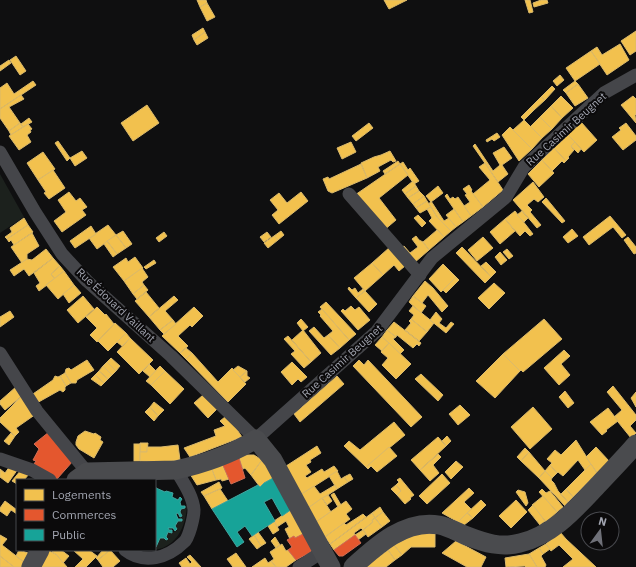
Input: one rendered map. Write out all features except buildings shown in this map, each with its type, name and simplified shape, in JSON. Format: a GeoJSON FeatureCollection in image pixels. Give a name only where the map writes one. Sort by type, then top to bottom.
{"type":"FeatureCollection","features":[{"type":"Feature","properties":{"kind":"street","name":"Rue Casimir Beugnet"},"geometry":{"type":"LineString","coordinates":[[256,439],[377,331],[432,258],[506,197],[524,167],[604,93],[636,75]]}},
{"type":"Feature","properties":{"kind":"street","name":"Rue Édouard Vaillant"},"geometry":{"type":"LineString","coordinates":[[0,152],[35,212],[62,254],[87,281],[171,356],[256,439]]}},
{"type":"Feature","properties":{"kind":"street"},"geometry":{"type":"LineString","coordinates":[[349,194],[420,275]]}},
{"type":"Feature","properties":{"kind":"street"},"geometry":{"type":"LineString","coordinates":[[0,353],[37,411],[82,476],[176,470],[242,448],[256,439],[273,460],[327,560],[299,567]]}},
{"type":"Feature","properties":{"kind":"street"},"geometry":{"type":"LineString","coordinates":[[352,567],[388,538],[402,530],[424,524],[440,525],[481,542],[493,545],[505,546],[533,539],[545,533],[568,517],[635,448]]}},
{"type":"Feature","properties":{"kind":"street"},"geometry":{"type":"LineString","coordinates":[[0,459],[32,470],[48,479]]}},
{"type":"Feature","properties":{"kind":"street"},"geometry":{"type":"LineString","coordinates":[[127,551],[143,559],[163,557],[185,541],[193,520],[194,509],[190,496],[176,470]]}},
{"type":"Feature","properties":{"kind":"street"},"geometry":{"type":"LineString","coordinates":[[31,567],[39,551]]}},
{"type":"Feature","properties":{"kind":"shaded area"},"geometry":{"type":"Polygon","coordinates":[[[0,174],[24,217],[0,233],[0,174]]]}},
{"type":"Feature","properties":{"kind":"shaded area"},"geometry":{"type":"Polygon","coordinates":[[[187,505],[185,520],[179,534],[170,544],[156,550],[156,546],[160,538],[164,538],[166,540],[168,539],[166,537],[168,532],[172,533],[177,530],[175,526],[178,521],[182,521],[181,509],[185,508],[187,505]]]}}]}
